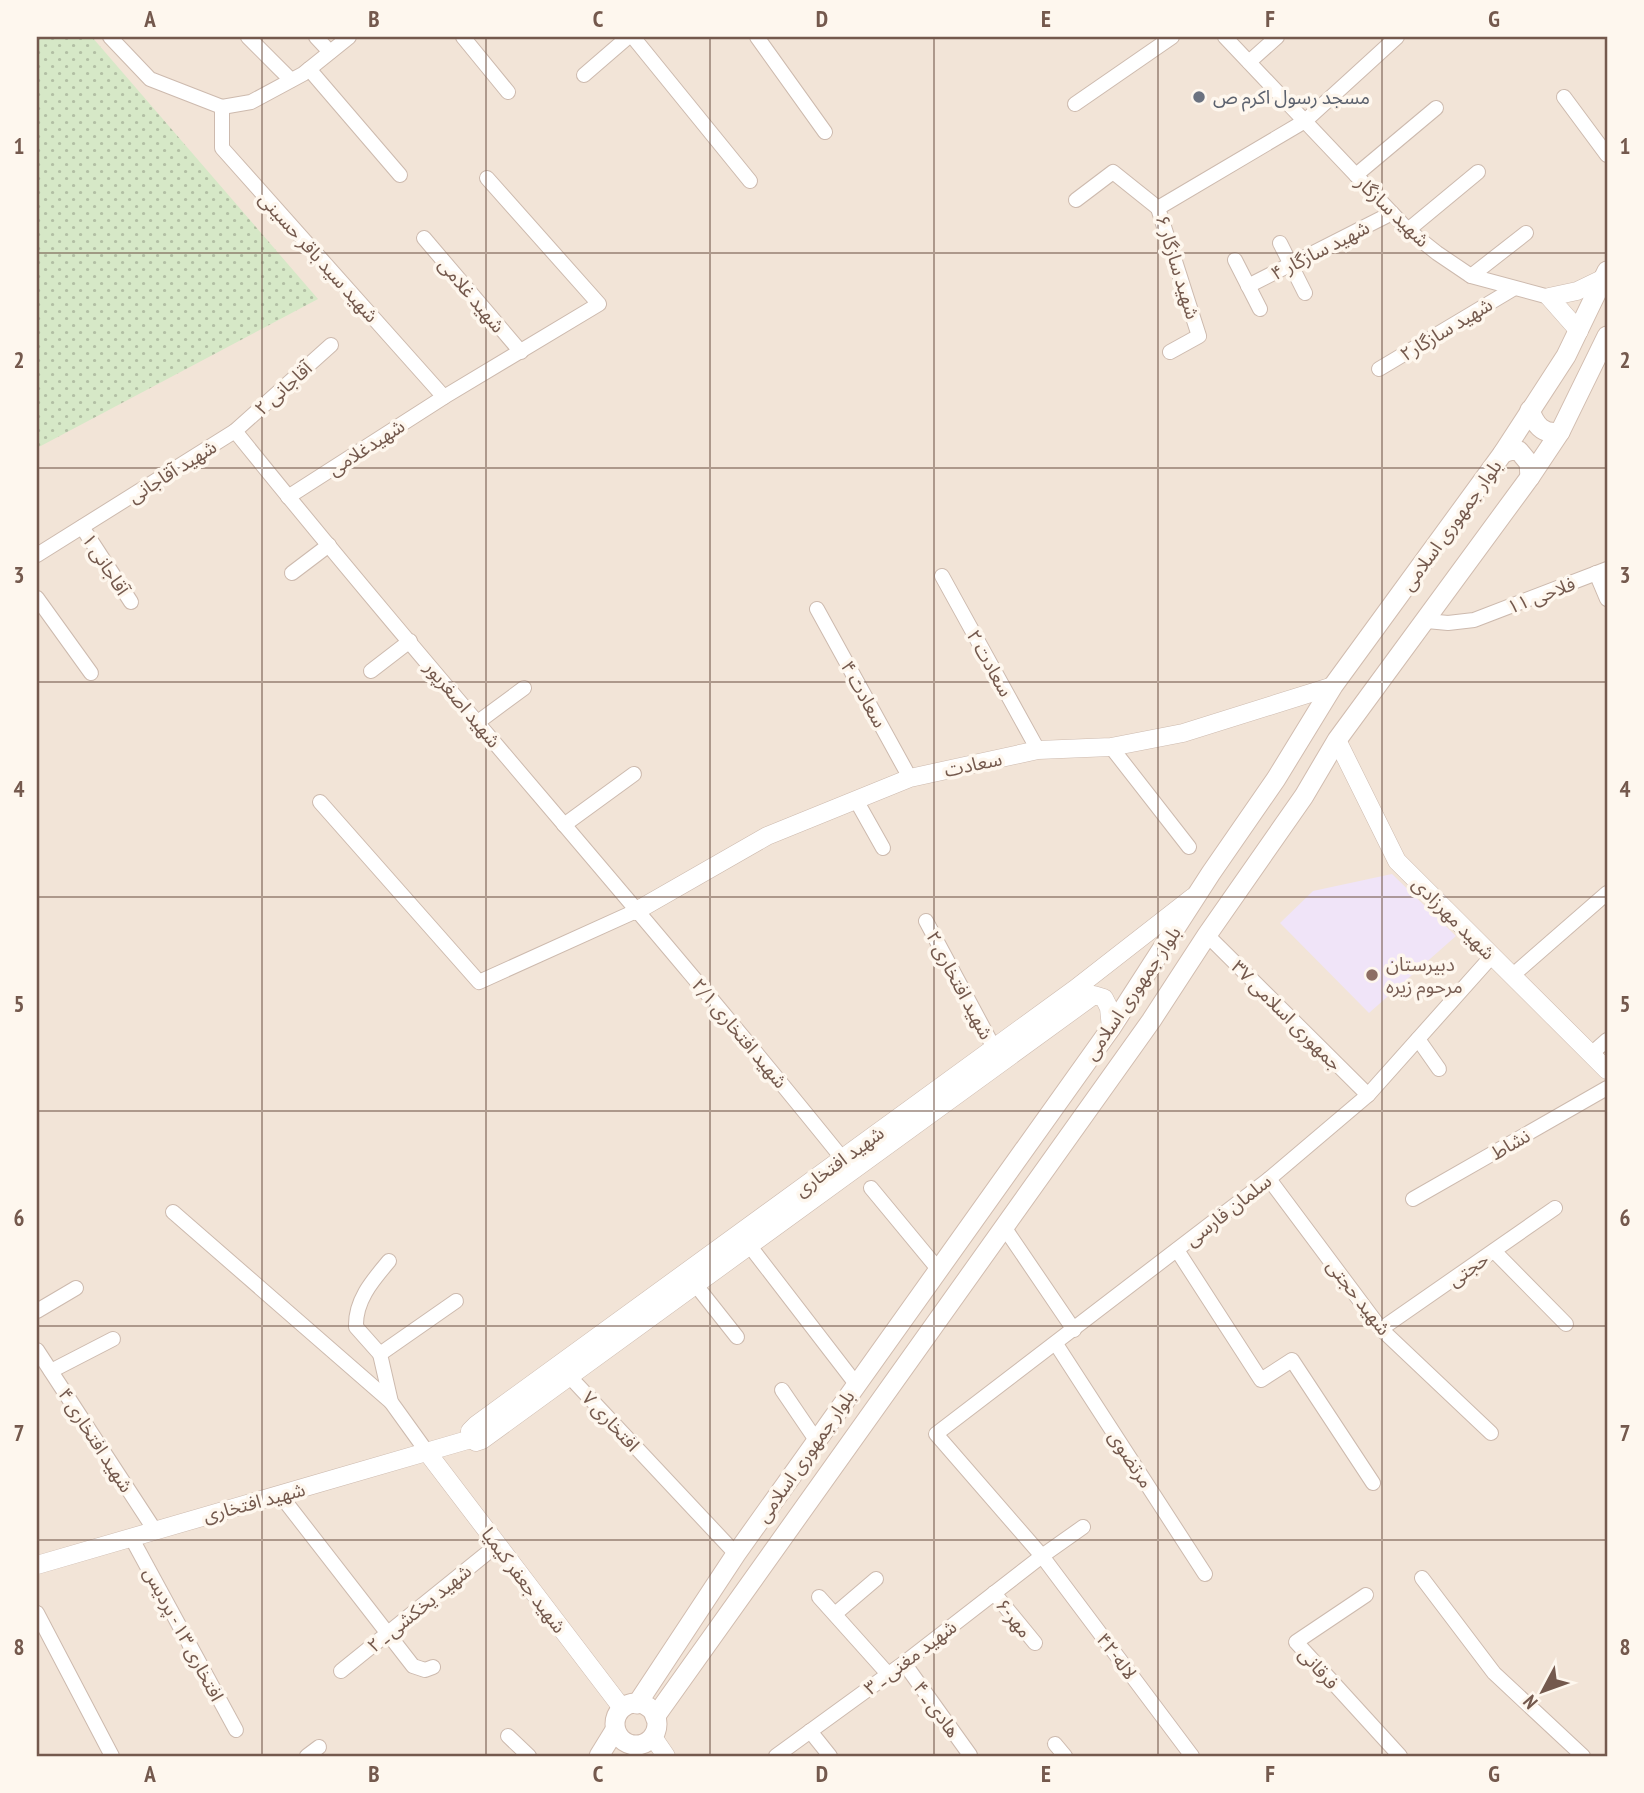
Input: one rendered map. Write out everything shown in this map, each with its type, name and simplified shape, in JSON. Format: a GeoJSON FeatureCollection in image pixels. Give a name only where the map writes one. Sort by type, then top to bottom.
{"type":"FeatureCollection","features":[{"type":"Feature","properties":{"kind":"main road","name":"بلوار جمهوری اسلامی"},"geometry":{"type":"LineString","coordinates":[[630,1706],[816,1440],[1111,1028],[1276,779],[1333,686],[1503,453],[1579,331],[1606,275]]}},
{"type":"Feature","properties":{"kind":"main road","name":"بلوار جمهوری اسلامی"},"geometry":{"type":"LineString","coordinates":[[655,1717],[1150,1021],[1304,796],[1337,740],[1427,621],[1530,477],[1560,432],[1607,339]]}},
{"type":"Feature","properties":{"kind":"main road"},"geometry":{"type":"LineString","coordinates":[[1530,410],[1534,424],[1552,433],[1560,432]]}},
{"type":"Feature","properties":{"kind":"main road"},"geometry":{"type":"LineString","coordinates":[[1503,453],[1519,451],[1529,463],[1530,477]]}},
{"type":"Feature","properties":{"kind":"main road"},"geometry":{"type":"LineString","coordinates":[[1276,779],[1276,789],[1283,798],[1294,800],[1304,796]]}},
{"type":"Feature","properties":{"kind":"main road"},"geometry":{"type":"LineString","coordinates":[[1241,830],[1252,825],[1263,829],[1269,839],[1266,851]]}},
{"type":"Feature","properties":{"kind":"main road"},"geometry":{"type":"LineString","coordinates":[[600,1756],[615,1730],[615,1718],[630,1706],[648,1707],[655,1717],[656,1730],[643,1746],[625,1743],[615,1730]]}},
{"type":"Feature","properties":{"kind":"street"},"geometry":{"type":"LineString","coordinates":[[110,37],[150,79],[222,107],[251,102],[291,80],[348,37]]}},
{"type":"Feature","properties":{"kind":"street"},"geometry":{"type":"LineString","coordinates":[[248,37],[291,80]]}},
{"type":"Feature","properties":{"kind":"street"},"geometry":{"type":"LineString","coordinates":[[316,37],[330,52]]}},
{"type":"Feature","properties":{"kind":"street"},"geometry":{"type":"LineString","coordinates":[[463,37],[508,92]]}},
{"type":"Feature","properties":{"kind":"street"},"geometry":{"type":"LineString","coordinates":[[584,75],[631,37],[750,181]]}},
{"type":"Feature","properties":{"kind":"street"},"geometry":{"type":"LineString","coordinates":[[757,37],[825,132]]}},
{"type":"Feature","properties":{"kind":"street"},"geometry":{"type":"LineString","coordinates":[[1075,104],[1172,37]]}},
{"type":"Feature","properties":{"kind":"street","name":"شهید سازگار"},"geometry":{"type":"LineString","coordinates":[[1225,37],[1408,230],[1471,276],[1549,297],[1577,291],[1606,275]]}},
{"type":"Feature","properties":{"kind":"street"},"geometry":{"type":"LineString","coordinates":[[1249,62],[1277,37]]}},
{"type":"Feature","properties":{"kind":"street","name":"شهید سازگار ۶"},"geometry":{"type":"LineString","coordinates":[[1170,352],[1199,336],[1158,208],[1305,121],[1397,37]]}},
{"type":"Feature","properties":{"kind":"street"},"geometry":{"type":"LineString","coordinates":[[309,68],[400,175]]}},
{"type":"Feature","properties":{"kind":"street"},"geometry":{"type":"LineString","coordinates":[[1563,97],[1607,155]]}},
{"type":"Feature","properties":{"kind":"street","name":"شهید سید باقر حسینی"},"geometry":{"type":"LineString","coordinates":[[222,107],[222,148],[444,397]]}},
{"type":"Feature","properties":{"kind":"street"},"geometry":{"type":"LineString","coordinates":[[1356,175],[1436,107]]}},
{"type":"Feature","properties":{"kind":"street"},"geometry":{"type":"LineString","coordinates":[[1076,200],[1113,172],[1158,208]]}},
{"type":"Feature","properties":{"kind":"street"},"geometry":{"type":"LineString","coordinates":[[1408,230],[1478,172]]}},
{"type":"Feature","properties":{"kind":"street","name":"شهیدغلامی"},"geometry":{"type":"LineString","coordinates":[[288,497],[444,397],[599,304],[487,178]]}},
{"type":"Feature","properties":{"kind":"street","name":"شهید سازگار ۴"},"geometry":{"type":"LineString","coordinates":[[1248,286],[1392,213]]}},
{"type":"Feature","properties":{"kind":"street"},"geometry":{"type":"LineString","coordinates":[[1471,276],[1526,233]]}},
{"type":"Feature","properties":{"kind":"street","name":"شهید غلامی"},"geometry":{"type":"LineString","coordinates":[[424,238],[521,352]]}},
{"type":"Feature","properties":{"kind":"street"},"geometry":{"type":"LineString","coordinates":[[1280,243],[1305,293]]}},
{"type":"Feature","properties":{"kind":"street"},"geometry":{"type":"LineString","coordinates":[[1235,260],[1260,309]]}},
{"type":"Feature","properties":{"kind":"street","name":"شهید سازگار۲"},"geometry":{"type":"LineString","coordinates":[[1379,369],[1513,289]]}},
{"type":"Feature","properties":{"kind":"street"},"geometry":{"type":"LineString","coordinates":[[1549,297],[1579,331]]}},
{"type":"Feature","properties":{"kind":"street","name":"آقاجانی ۲"},"geometry":{"type":"LineString","coordinates":[[235,431],[331,345]]}},
{"type":"Feature","properties":{"kind":"street","name":"شهید آقاجانی"},"geometry":{"type":"LineString","coordinates":[[37,555],[235,431],[288,497]]}},
{"type":"Feature","properties":{"kind":"street","name":"شهید اصغرپور"},"geometry":{"type":"LineString","coordinates":[[288,497],[636,911]]}},
{"type":"Feature","properties":{"kind":"street","name":"آقاجانی ۱"},"geometry":{"type":"LineString","coordinates":[[82,527],[131,601]]}},
{"type":"Feature","properties":{"kind":"street"},"geometry":{"type":"LineString","coordinates":[[292,573],[329,545]]}},
{"type":"Feature","properties":{"kind":"street"},"geometry":{"type":"LineString","coordinates":[[1602,571],[1607,599]]}},
{"type":"Feature","properties":{"kind":"street","name":"فلاحی ۱۱"},"geometry":{"type":"LineString","coordinates":[[1427,621],[1474,621],[1602,571]]}},
{"type":"Feature","properties":{"kind":"street","name":"سعادت ۲"},"geometry":{"type":"LineString","coordinates":[[942,576],[1038,750]]}},
{"type":"Feature","properties":{"kind":"street"},"geometry":{"type":"LineString","coordinates":[[37,598],[92,673]]}},
{"type":"Feature","properties":{"kind":"street","name":"سعادت ۴"},"geometry":{"type":"LineString","coordinates":[[817,609],[910,778]]}},
{"type":"Feature","properties":{"kind":"street"},"geometry":{"type":"LineString","coordinates":[[371,671],[410,641]]}},
{"type":"Feature","properties":{"kind":"street","name":"سعادت"},"geometry":{"type":"LineString","coordinates":[[636,911],[767,836],[910,778],[1038,750],[1111,747],[1183,733],[1333,686]]}},
{"type":"Feature","properties":{"kind":"street"},"geometry":{"type":"LineString","coordinates":[[478,722],[524,688]]}},
{"type":"Feature","properties":{"kind":"street","name":"شهید مهرزادی"},"geometry":{"type":"LineString","coordinates":[[1337,740],[1397,861],[1607,1070]]}},
{"type":"Feature","properties":{"kind":"street"},"geometry":{"type":"LineString","coordinates":[[1111,747],[1189,847]]}},
{"type":"Feature","properties":{"kind":"street"},"geometry":{"type":"LineString","coordinates":[[564,825],[634,774]]}},
{"type":"Feature","properties":{"kind":"street"},"geometry":{"type":"LineString","coordinates":[[856,800],[883,848]]}},
{"type":"Feature","properties":{"kind":"street"},"geometry":{"type":"LineString","coordinates":[[320,802],[479,982],[636,911]]}},
{"type":"Feature","properties":{"kind":"street","name":"شهید افتخاری"},"geometry":{"type":"LineString","coordinates":[[37,1565],[427,1452],[473,1432],[993,1048],[1076,997],[1199,893]]}},
{"type":"Feature","properties":{"kind":"street"},"geometry":{"type":"LineString","coordinates":[[1513,975],[1607,893]]}},
{"type":"Feature","properties":{"kind":"street","name":"شهید افتخاری ۲/۱"},"geometry":{"type":"LineString","coordinates":[[636,911],[736,1026],[842,1158]]}},
{"type":"Feature","properties":{"kind":"street","name":"شهید افتخاری ۲"},"geometry":{"type":"LineString","coordinates":[[926,921],[993,1048]]}},
{"type":"Feature","properties":{"kind":"street","name":"جمهوری اسلامی ۳۷"},"geometry":{"type":"LineString","coordinates":[[1207,935],[1368,1095]]}},
{"type":"Feature","properties":{"kind":"street","name":"سلمان فارسی"},"geometry":{"type":"LineString","coordinates":[[936,1434],[1269,1179],[1368,1095],[1492,957]]}},
{"type":"Feature","properties":{"kind":"street"},"geometry":{"type":"LineString","coordinates":[[473,1432],[476,1442],[482,1440],[749,1245],[1076,997],[1094,995],[1104,998],[1109,1008],[1111,1028]]}},
{"type":"Feature","properties":{"kind":"street"},"geometry":{"type":"LineString","coordinates":[[1418,1039],[1439,1069]]}},
{"type":"Feature","properties":{"kind":"street"},"geometry":{"type":"LineString","coordinates":[[1591,1054],[1607,1040]]}},
{"type":"Feature","properties":{"kind":"street","name":"نشاط"},"geometry":{"type":"LineString","coordinates":[[1413,1199],[1607,1088]]}},
{"type":"Feature","properties":{"kind":"street","name":"شهید حجتی"},"geometry":{"type":"LineString","coordinates":[[1269,1179],[1381,1329],[1491,1433]]}},
{"type":"Feature","properties":{"kind":"street"},"geometry":{"type":"LineString","coordinates":[[871,1188],[938,1269]]}},
{"type":"Feature","properties":{"kind":"street","name":"حجتی"},"geometry":{"type":"LineString","coordinates":[[1381,1329],[1555,1209]]}},
{"type":"Feature","properties":{"kind":"street"},"geometry":{"type":"LineString","coordinates":[[173,1212],[391,1402],[427,1452]]}},
{"type":"Feature","properties":{"kind":"street"},"geometry":{"type":"LineString","coordinates":[[1004,1227],[1074,1329]]}},
{"type":"Feature","properties":{"kind":"street"},"geometry":{"type":"LineString","coordinates":[[749,1245],[856,1384]]}},
{"type":"Feature","properties":{"kind":"street"},"geometry":{"type":"LineString","coordinates":[[1177,1250],[1261,1380],[1292,1360],[1373,1483]]}},
{"type":"Feature","properties":{"kind":"street"},"geometry":{"type":"LineString","coordinates":[[1494,1251],[1566,1324]]}},
{"type":"Feature","properties":{"kind":"street"},"geometry":{"type":"LineString","coordinates":[[389,1261],[372,1281],[356,1312],[356,1327],[380,1354],[391,1402]]}},
{"type":"Feature","properties":{"kind":"street"},"geometry":{"type":"LineString","coordinates":[[695,1284],[737,1337]]}},
{"type":"Feature","properties":{"kind":"street"},"geometry":{"type":"LineString","coordinates":[[37,1311],[76,1288]]}},
{"type":"Feature","properties":{"kind":"street"},"geometry":{"type":"LineString","coordinates":[[380,1354],[456,1301]]}},
{"type":"Feature","properties":{"kind":"street"},"geometry":{"type":"LineString","coordinates":[[51,1371],[113,1339]]}},
{"type":"Feature","properties":{"kind":"street","name":"مرتضوی"},"geometry":{"type":"LineString","coordinates":[[1056,1344],[1205,1574]]}},
{"type":"Feature","properties":{"kind":"street","name":"شهید افتخاری ۴"},"geometry":{"type":"LineString","coordinates":[[37,1350],[154,1530]]}},
{"type":"Feature","properties":{"kind":"street","name":"افتخاری ۷"},"geometry":{"type":"LineString","coordinates":[[569,1376],[736,1554]]}},
{"type":"Feature","properties":{"kind":"street"},"geometry":{"type":"LineString","coordinates":[[782,1390],[816,1440]]}},
{"type":"Feature","properties":{"kind":"street","name":"لاله-۴۲"},"geometry":{"type":"LineString","coordinates":[[936,1434],[1042,1556],[1192,1756]]}},
{"type":"Feature","properties":{"kind":"street","name":"شهید جعفر کیمیا"},"geometry":{"type":"LineString","coordinates":[[427,1452],[497,1545],[630,1706]]}},
{"type":"Feature","properties":{"kind":"street"},"geometry":{"type":"LineString","coordinates":[[281,1496],[413,1665],[425,1670],[433,1667]]}},
{"type":"Feature","properties":{"kind":"street","name":"شهید مغنی ـ ۳"},"geometry":{"type":"LineString","coordinates":[[776,1756],[1083,1527]]}},
{"type":"Feature","properties":{"kind":"street","name":"افتخاری ۱۳ - پردیس"},"geometry":{"type":"LineString","coordinates":[[131,1537],[236,1730]]}},
{"type":"Feature","properties":{"kind":"street","name":"شهید یخکشی ـ ۲"},"geometry":{"type":"LineString","coordinates":[[341,1671],[497,1545]]}},
{"type":"Feature","properties":{"kind":"street"},"geometry":{"type":"LineString","coordinates":[[1422,1578],[1494,1673],[1583,1756]]}},
{"type":"Feature","properties":{"kind":"street"},"geometry":{"type":"LineString","coordinates":[[835,1614],[876,1579]]}},
{"type":"Feature","properties":{"kind":"street","name":"مهر-۶"},"geometry":{"type":"LineString","coordinates":[[994,1593],[1035,1643]]}},
{"type":"Feature","properties":{"kind":"street","name":"فرقانی"},"geometry":{"type":"LineString","coordinates":[[1366,1595],[1296,1642],[1400,1756]]}},
{"type":"Feature","properties":{"kind":"street"},"geometry":{"type":"LineString","coordinates":[[819,1597],[888,1674]]}},
{"type":"Feature","properties":{"kind":"street"},"geometry":{"type":"LineString","coordinates":[[37,1613],[113,1756]]}},
{"type":"Feature","properties":{"kind":"street","name":"هادی ـ ۴"},"geometry":{"type":"LineString","coordinates":[[904,1663],[970,1755]]}},
{"type":"Feature","properties":{"kind":"street"},"geometry":{"type":"LineString","coordinates":[[810,1731],[830,1756]]}},
{"type":"Feature","properties":{"kind":"street"},"geometry":{"type":"LineString","coordinates":[[508,1736],[528,1756]]}},
{"type":"Feature","properties":{"kind":"street"},"geometry":{"type":"LineString","coordinates":[[1055,1744],[1065,1756]]}},
{"type":"Feature","properties":{"kind":"street"},"geometry":{"type":"LineString","coordinates":[[643,1746],[666,1756]]}},
{"type":"Feature","properties":{"kind":"street"},"geometry":{"type":"LineString","coordinates":[[307,1756],[319,1747]]}},
{"type":"Feature","properties":{"kind":"shaded area"},"geometry":{"type":"Polygon","coordinates":[[[37,37],[1607,37],[1607,1756],[37,1756],[37,37]]]}},
{"type":"Feature","properties":{"kind":"shaded area","name":"دبیرستان مرحوم زیره"},"geometry":{"type":"Polygon","coordinates":[[[1392,874],[1456,936],[1369,1013],[1280,923],[1313,891],[1392,874]]]}},
{"type":"Feature","properties":{"kind":"green space"},"geometry":{"type":"Polygon","coordinates":[[[37,37],[92,37],[318,299],[37,448],[37,37]]]}},
{"type":"Feature","properties":{"kind":"place","name":"مسجد رسول اکرم ص"},"geometry":{"type":"Point","coordinates":[1199,97]}},
{"type":"Feature","properties":{"kind":"place","name":"دبیرستان مرحوم زیره"},"geometry":{"type":"Point","coordinates":[1372,975]}}]}
